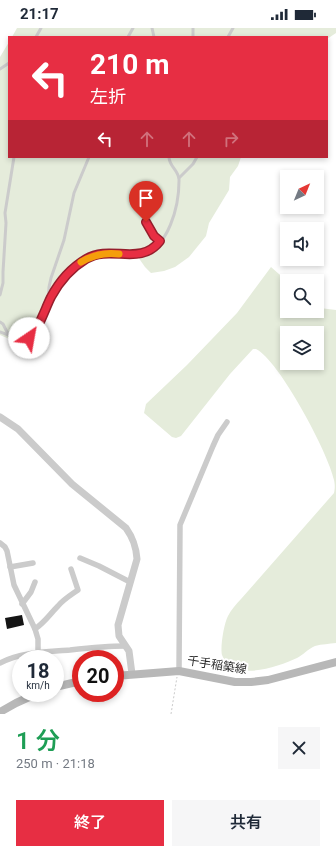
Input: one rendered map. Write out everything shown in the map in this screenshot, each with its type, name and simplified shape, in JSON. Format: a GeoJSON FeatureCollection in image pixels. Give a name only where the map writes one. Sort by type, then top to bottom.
{"type":"FeatureCollection","features":[{"type":"Feature","properties":{"kind":"main road","name":"千手稲築線"},"geometry":{"type":"LineString","coordinates":[[124,675],[179,671],[235,682],[251,682],[268,680],[336,662]]}},
{"type":"Feature","properties":{"kind":"main road"},"geometry":{"type":"LineString","coordinates":[[0,712],[18,702]]}},
{"type":"Feature","properties":{"kind":"street"},"geometry":{"type":"LineString","coordinates":[[0,417],[18,429],[72,484],[126,528],[132,538],[136,548],[137,559],[118,625],[119,636],[129,651],[132,674]]}},
{"type":"Feature","properties":{"kind":"street"},"geometry":{"type":"LineString","coordinates":[[179,671],[180,525],[212,446],[227,422]]}},
{"type":"Feature","properties":{"kind":"street"},"geometry":{"type":"LineString","coordinates":[[0,543],[5,547],[14,585],[22,604],[36,629],[38,650]]}},
{"type":"Feature","properties":{"kind":"street"},"geometry":{"type":"LineString","coordinates":[[80,558],[130,582]]}},
{"type":"Feature","properties":{"kind":"street"},"geometry":{"type":"LineString","coordinates":[[10,567],[33,563]]}},
{"type":"Feature","properties":{"kind":"street"},"geometry":{"type":"LineString","coordinates":[[36,629],[46,620],[57,606],[78,590],[71,569]]}},
{"type":"Feature","properties":{"kind":"street"},"geometry":{"type":"LineString","coordinates":[[22,604],[31,592],[35,582]]}},
{"type":"Feature","properties":{"kind":"street"},"geometry":{"type":"LineString","coordinates":[[62,650],[125,646]]}},
{"type":"Feature","properties":{"kind":"street"},"geometry":{"type":"LineString","coordinates":[[0,663],[12,658]]}},
{"type":"Feature","properties":{"kind":"lane"},"geometry":{"type":"LineString","coordinates":[[0,296],[3,283],[6,223],[5,213],[14,158]]}},
{"type":"Feature","properties":{"kind":"lane"},"geometry":{"type":"LineString","coordinates":[[48,305],[49,287],[64,240],[74,193],[89,158]]}},
{"type":"Feature","properties":{"kind":"lane"},"geometry":{"type":"LineString","coordinates":[[0,332],[23,338],[29,338],[35,331],[54,292],[68,273],[79,263],[99,254],[141,254],[151,250],[160,241],[170,226],[175,213],[179,178],[179,175],[171,165],[168,158]]}},
{"type":"Feature","properties":{"kind":"lane"},"geometry":{"type":"LineString","coordinates":[[179,178],[193,164],[196,158]]}},
{"type":"Feature","properties":{"kind":"lane"},"geometry":{"type":"LineString","coordinates":[[146,222],[154,236],[160,241]]}},
{"type":"Feature","properties":{"kind":"lane"},"geometry":{"type":"LineString","coordinates":[[0,322],[3,324],[8,334]]}},
{"type":"Feature","properties":{"kind":"path"},"geometry":{"type":"LineString","coordinates":[[171,714],[179,671]]}},
{"type":"Feature","properties":{"kind":"green space"},"geometry":{"type":"Polygon","coordinates":[[[17,28],[336,28],[336,33],[328,38],[328,36],[13,36],[17,28]]]}},
{"type":"Feature","properties":{"kind":"green space"},"geometry":{"type":"Polygon","coordinates":[[[8,44],[8,158],[241,158],[238,166],[230,177],[229,190],[209,223],[206,236],[189,257],[175,267],[164,271],[151,273],[138,257],[92,260],[83,265],[65,283],[34,341],[29,342],[17,341],[0,335],[0,57],[8,44]]]}},
{"type":"Feature","properties":{"kind":"green space"},"geometry":{"type":"Polygon","coordinates":[[[271,267],[280,275],[280,318],[324,318],[324,308],[336,310],[336,643],[315,646],[289,662],[256,670],[245,671],[235,669],[227,664],[222,655],[222,641],[225,624],[235,605],[334,493],[335,486],[330,467],[323,450],[302,409],[277,370],[266,357],[256,349],[253,349],[230,374],[181,436],[176,438],[172,437],[144,413],[146,404],[187,365],[237,313],[271,267]]]}},
{"type":"Feature","properties":{"kind":"building"},"geometry":{"type":"Polygon","coordinates":[[[22,615],[24,625],[7,629],[5,618],[22,615]]]}},
{"type":"Feature","properties":{"kind":"slow traffic"},"geometry":{"type":"LineString","coordinates":[[81,262],[99,254],[119,254]]}},
{"type":"Feature","properties":{"kind":"route"},"geometry":{"type":"LineString","coordinates":[[29,338],[35,331],[60,282],[79,263],[99,254],[141,254],[155,247],[160,241],[150,232],[146,222]]}}]}
